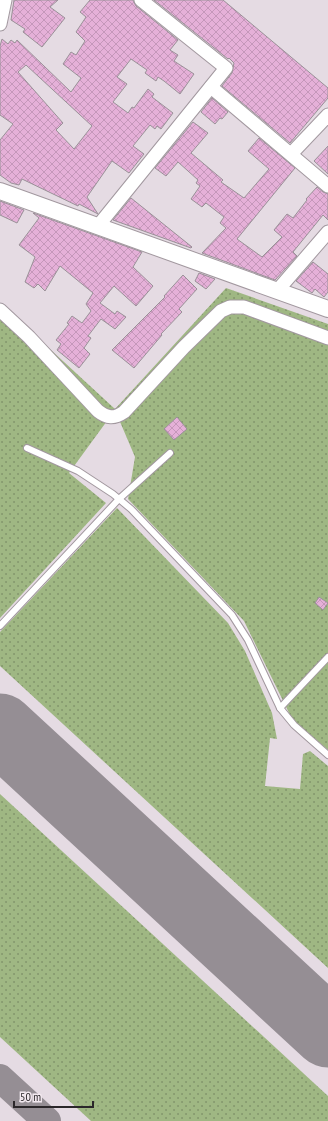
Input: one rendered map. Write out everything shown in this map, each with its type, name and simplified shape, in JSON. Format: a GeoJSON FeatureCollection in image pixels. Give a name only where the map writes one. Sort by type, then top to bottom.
{"type":"FeatureCollection","features":[{"type":"Feature","properties":{"kind":"street"},"geometry":{"type":"LineString","coordinates":[[0,24],[5,0]]}},
{"type":"Feature","properties":{"kind":"street"},"geometry":{"type":"LineString","coordinates":[[98,226],[226,68],[141,0]]}},
{"type":"Feature","properties":{"kind":"street"},"geometry":{"type":"LineString","coordinates":[[211,87],[328,186]]}},
{"type":"Feature","properties":{"kind":"street"},"geometry":{"type":"LineString","coordinates":[[291,154],[328,115]]}},
{"type":"Feature","properties":{"kind":"street"},"geometry":{"type":"LineString","coordinates":[[0,191],[328,309]]}},
{"type":"Feature","properties":{"kind":"street"},"geometry":{"type":"LineString","coordinates":[[277,291],[328,232]]}},
{"type":"Feature","properties":{"kind":"street"},"geometry":{"type":"LineString","coordinates":[[0,310],[29,337],[98,411],[104,416],[111,418],[124,412],[184,347],[226,308],[234,306],[244,307],[328,338]]}},
{"type":"Feature","properties":{"kind":"lane"},"geometry":{"type":"LineString","coordinates":[[27,448],[78,471],[119,499],[157,536],[225,607],[238,623],[248,640],[280,708],[294,725],[328,755]]}},
{"type":"Feature","properties":{"kind":"lane"},"geometry":{"type":"LineString","coordinates":[[0,626],[119,499],[170,453]]}},
{"type":"Feature","properties":{"kind":"lane"},"geometry":{"type":"LineString","coordinates":[[280,708],[328,657]]}},
{"type":"Feature","properties":{"kind":"green space"},"geometry":{"type":"Polygon","coordinates":[[[226,288],[328,324],[328,750],[292,719],[244,621],[128,499],[135,457],[115,410],[69,473],[106,503],[0,618],[0,303],[115,409],[226,288]]]}},
{"type":"Feature","properties":{"kind":"green space"},"geometry":{"type":"Polygon","coordinates":[[[117,508],[228,623],[245,651],[272,713],[277,739],[270,738],[265,786],[300,789],[303,754],[310,751],[328,766],[328,968],[0,666],[0,632],[117,508]]]}},
{"type":"Feature","properties":{"kind":"green space"},"geometry":{"type":"Polygon","coordinates":[[[0,794],[328,1096],[328,1121],[91,1121],[0,1037],[0,794]]]}},
{"type":"Feature","properties":{"kind":"building"},"geometry":{"type":"Polygon","coordinates":[[[14,0],[58,0],[50,7],[65,18],[42,47],[23,32],[25,29],[11,20],[14,0]]]}},
{"type":"Feature","properties":{"kind":"building"},"geometry":{"type":"Polygon","coordinates":[[[90,0],[133,0],[136,6],[178,40],[170,50],[178,55],[174,61],[194,74],[180,94],[158,77],[156,81],[145,73],[147,70],[131,59],[117,77],[127,84],[113,102],[128,113],[132,107],[134,108],[148,89],[154,94],[152,97],[173,113],[161,129],[157,126],[155,129],[150,125],[133,146],[144,154],[129,173],[112,161],[87,197],[98,214],[22,179],[19,185],[11,183],[0,175],[0,140],[13,124],[0,115],[0,46],[2,39],[8,44],[11,40],[15,43],[17,40],[71,92],[81,78],[63,64],[71,52],[76,55],[85,41],[76,32],[86,17],[80,12],[90,0]],[[26,65],[18,72],[63,123],[56,130],[74,149],[92,126],[26,65]]]}},
{"type":"Feature","properties":{"kind":"building"},"geometry":{"type":"Polygon","coordinates":[[[154,0],[223,0],[328,88],[328,98],[290,143],[222,86],[232,73],[234,63],[154,0]]]}},
{"type":"Feature","properties":{"kind":"building"},"geometry":{"type":"Polygon","coordinates":[[[212,98],[228,112],[215,124],[201,112],[212,98]]]}},
{"type":"Feature","properties":{"kind":"building"},"geometry":{"type":"Polygon","coordinates":[[[193,122],[208,133],[191,153],[223,180],[221,182],[244,198],[269,169],[248,151],[259,138],[295,168],[237,239],[262,257],[282,237],[274,230],[287,214],[293,218],[307,200],[306,199],[317,187],[328,194],[328,220],[323,215],[293,252],[297,256],[275,280],[202,253],[226,228],[220,223],[224,217],[206,203],[202,207],[191,199],[200,186],[196,183],[198,180],[178,162],[166,176],[155,168],[193,122]]]}},
{"type":"Feature","properties":{"kind":"building"},"geometry":{"type":"Polygon","coordinates":[[[328,146],[328,174],[314,161],[328,146]]]}},
{"type":"Feature","properties":{"kind":"building"},"geometry":{"type":"Polygon","coordinates":[[[131,198],[192,247],[191,248],[113,220],[131,198]]]}},
{"type":"Feature","properties":{"kind":"building"},"geometry":{"type":"Polygon","coordinates":[[[0,201],[24,210],[17,223],[0,215],[0,201]]]}},
{"type":"Feature","properties":{"kind":"building"},"geometry":{"type":"Polygon","coordinates":[[[33,213],[142,252],[133,267],[153,286],[136,306],[114,286],[100,303],[115,314],[117,311],[126,317],[115,329],[101,319],[88,336],[91,338],[84,348],[90,354],[79,368],[57,350],[61,344],[56,340],[69,324],[67,323],[72,316],[82,323],[91,311],[86,304],[93,293],[60,266],[45,291],[38,284],[34,288],[25,282],[35,257],[19,245],[39,218],[33,213]]]}},
{"type":"Feature","properties":{"kind":"building"},"geometry":{"type":"Polygon","coordinates":[[[313,262],[328,274],[328,292],[324,297],[315,289],[312,293],[296,281],[313,262]]]}},
{"type":"Feature","properties":{"kind":"building"},"geometry":{"type":"Polygon","coordinates":[[[199,273],[215,279],[206,289],[195,281],[199,273]]]}},
{"type":"Feature","properties":{"kind":"building"},"geometry":{"type":"Polygon","coordinates":[[[183,275],[197,289],[179,309],[182,312],[161,334],[162,335],[134,368],[112,350],[165,297],[164,296],[183,275]]]}},
{"type":"Feature","properties":{"kind":"building"},"geometry":{"type":"Polygon","coordinates":[[[177,417],[187,429],[174,440],[164,429],[177,417]]]}},
{"type":"Feature","properties":{"kind":"building"},"geometry":{"type":"Polygon","coordinates":[[[319,597],[328,603],[323,610],[315,603],[319,597]]]}},
{"type":"Feature","properties":{"kind":"taxiway"},"geometry":{"type":"LineString","coordinates":[[0,1078],[47,1121]]}},
{"type":"Feature","properties":{"kind":"runway"},"geometry":{"type":"LineString","coordinates":[[0,729],[328,1032]]}}]}
